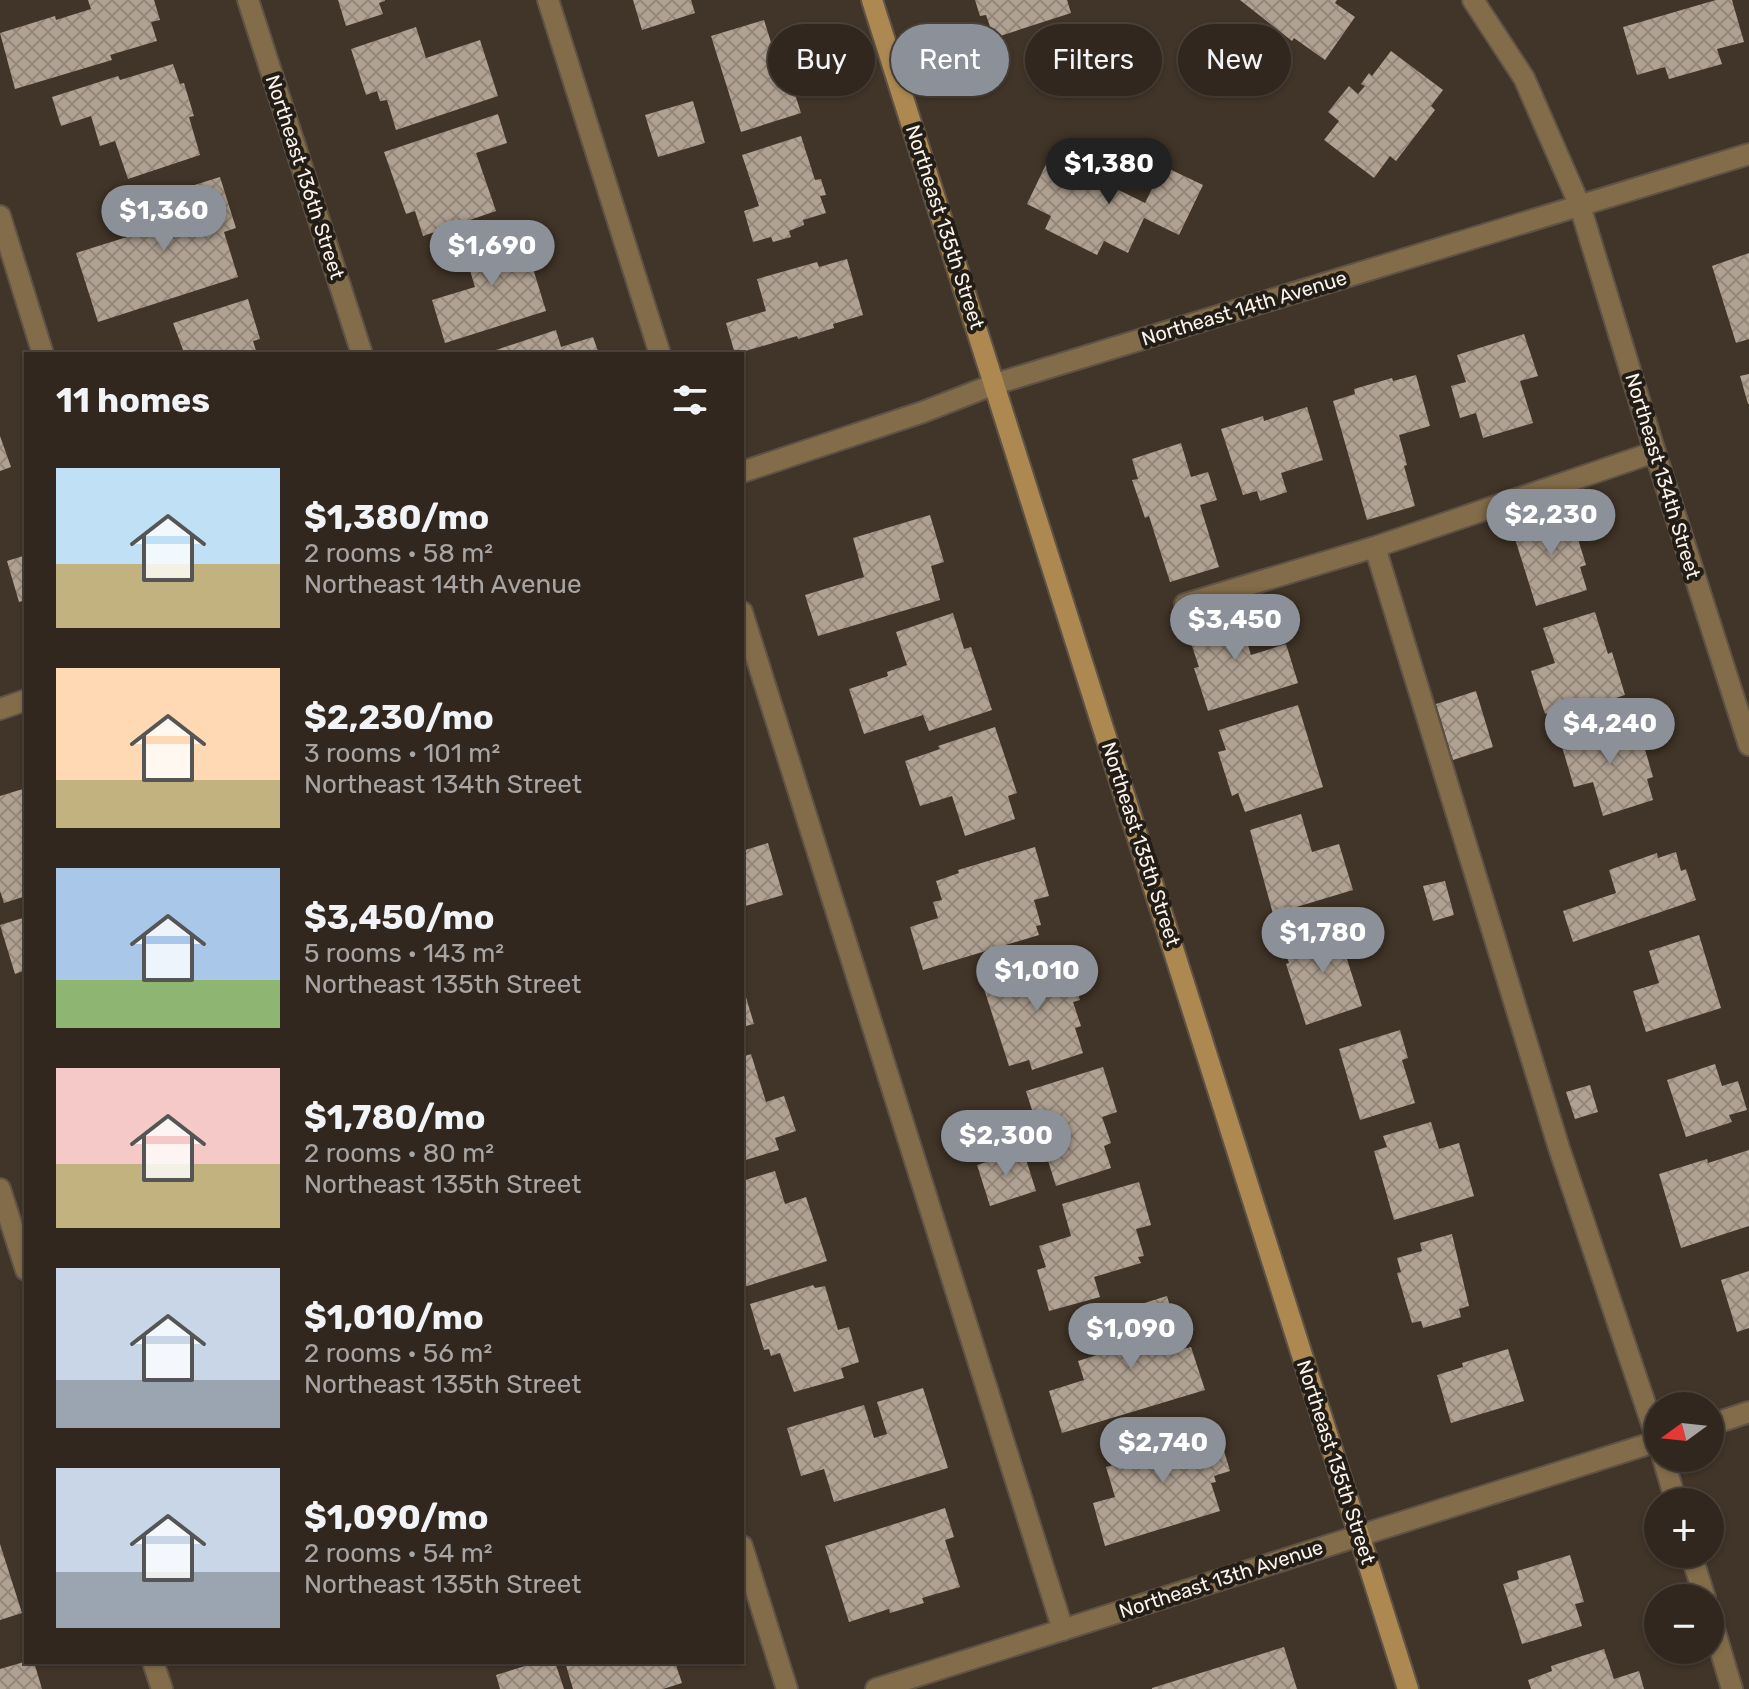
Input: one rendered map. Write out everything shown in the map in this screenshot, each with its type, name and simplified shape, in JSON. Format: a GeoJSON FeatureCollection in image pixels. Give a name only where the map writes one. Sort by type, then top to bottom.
{"type":"FeatureCollection","features":[{"type":"Feature","properties":{"kind":"main road","name":"Northeast 135th Street"},"geometry":{"type":"LineString","coordinates":[[872,0],[1408,1689]]}},
{"type":"Feature","properties":{"kind":"street","name":"Northeast 136th Street"},"geometry":{"type":"LineString","coordinates":[[248,0],[361,352]]}},
{"type":"Feature","properties":{"kind":"street"},"geometry":{"type":"LineString","coordinates":[[548,0],[659,352]]}},
{"type":"Feature","properties":{"kind":"street","name":"Northeast 134th Street"},"geometry":{"type":"LineString","coordinates":[[1473,0],[1524,78],[1580,206],[1749,745]]}},
{"type":"Feature","properties":{"kind":"street","name":"Northeast 14th Avenue"},"geometry":{"type":"LineString","coordinates":[[744,471],[923,412],[995,384],[1749,154]]}},
{"type":"Feature","properties":{"kind":"street"},"geometry":{"type":"LineString","coordinates":[[0,216],[42,352]]}},
{"type":"Feature","properties":{"kind":"street"},"geometry":{"type":"LineString","coordinates":[[1185,604],[1375,547],[1655,452]]}},
{"type":"Feature","properties":{"kind":"street"},"geometry":{"type":"LineString","coordinates":[[1375,547],[1559,1148],[1644,1400]]}},
{"type":"Feature","properties":{"kind":"street"},"geometry":{"type":"LineString","coordinates":[[744,618],[1063,1630]]}},
{"type":"Feature","properties":{"kind":"street"},"geometry":{"type":"LineString","coordinates":[[0,709],[24,701]]}},
{"type":"Feature","properties":{"kind":"street"},"geometry":{"type":"LineString","coordinates":[[0,1189],[24,1264]]}},
{"type":"Feature","properties":{"kind":"street"},"geometry":{"type":"LineString","coordinates":[[1724,1420],[1749,1412]]}},
{"type":"Feature","properties":{"kind":"street","name":"Northeast 13th Avenue"},"geometry":{"type":"LineString","coordinates":[[876,1689],[1644,1445]]}},
{"type":"Feature","properties":{"kind":"street"},"geometry":{"type":"LineString","coordinates":[[744,1552],[787,1689]]}},
{"type":"Feature","properties":{"kind":"street"},"geometry":{"type":"LineString","coordinates":[[1724,1662],[1732,1689]]}},
{"type":"Feature","properties":{"kind":"street"},"geometry":{"type":"LineString","coordinates":[[154,1664],[162,1689]]}},
{"type":"Feature","properties":{"kind":"building"},"geometry":{"type":"Polygon","coordinates":[[[88,0],[154,0],[160,20],[151,22],[157,41],[110,55],[112,60],[15,89],[0,33],[55,16],[56,20],[91,9],[88,0]]]}},
{"type":"Feature","properties":{"kind":"building"},"geometry":{"type":"Polygon","coordinates":[[[338,0],[385,0],[379,3],[383,14],[346,26],[338,0]]]}},
{"type":"Feature","properties":{"kind":"building"},"geometry":{"type":"Polygon","coordinates":[[[633,0],[691,0],[695,13],[642,30],[633,0]]]}},
{"type":"Feature","properties":{"kind":"building"},"geometry":{"type":"Polygon","coordinates":[[[975,0],[1067,0],[1071,13],[1037,24],[1025,24],[1025,28],[1009,33],[1009,24],[989,24],[986,15],[980,16],[975,0]]]}},
{"type":"Feature","properties":{"kind":"building"},"geometry":{"type":"Polygon","coordinates":[[[1240,0],[1337,0],[1335,3],[1355,17],[1325,60],[1294,38],[1291,40],[1291,24],[1270,24],[1240,0]]]}},
{"type":"Feature","properties":{"kind":"building"},"geometry":{"type":"Polygon","coordinates":[[[1716,0],[1732,0],[1744,42],[1717,49],[1722,64],[1669,79],[1665,67],[1637,75],[1623,27],[1716,0]]]}},
{"type":"Feature","properties":{"kind":"building"},"geometry":{"type":"Polygon","coordinates":[[[764,20],[768,33],[768,96],[796,96],[801,113],[741,132],[711,36],[764,20]]]}},
{"type":"Feature","properties":{"kind":"building"},"geometry":{"type":"Polygon","coordinates":[[[416,27],[426,58],[480,40],[498,96],[396,130],[387,100],[380,101],[377,91],[366,95],[351,49],[416,27]]]}},
{"type":"Feature","properties":{"kind":"building"},"geometry":{"type":"Polygon","coordinates":[[[1391,51],[1443,90],[1431,106],[1435,110],[1396,161],[1390,156],[1374,178],[1324,140],[1339,121],[1328,112],[1349,86],[1358,94],[1365,86],[1361,84],[1369,73],[1372,76],[1391,51]]]}},
{"type":"Feature","properties":{"kind":"building"},"geometry":{"type":"Polygon","coordinates":[[[173,64],[180,84],[184,83],[194,116],[189,117],[200,155],[128,179],[115,141],[100,146],[91,116],[61,126],[52,97],[118,76],[120,80],[173,64]]]}},
{"type":"Feature","properties":{"kind":"building"},"geometry":{"type":"Polygon","coordinates":[[[693,101],[705,143],[658,157],[645,115],[693,101]]]}},
{"type":"Feature","properties":{"kind":"building"},"geometry":{"type":"Polygon","coordinates":[[[498,114],[507,143],[476,153],[496,211],[423,236],[415,211],[406,214],[384,152],[498,114]]]}},
{"type":"Feature","properties":{"kind":"building"},"geometry":{"type":"Polygon","coordinates":[[[801,136],[815,180],[821,179],[826,195],[820,196],[826,213],[803,220],[804,225],[789,231],[791,237],[773,242],[771,237],[753,242],[744,211],[759,206],[742,155],[801,136]]]}},
{"type":"Feature","properties":{"kind":"building"},"geometry":{"type":"Polygon","coordinates":[[[1050,156],[1145,203],[1163,166],[1203,185],[1179,235],[1144,218],[1128,253],[1104,241],[1097,255],[1045,229],[1051,216],[1027,204],[1050,156]]]}},
{"type":"Feature","properties":{"kind":"building"},"geometry":{"type":"Polygon","coordinates":[[[220,177],[236,228],[224,232],[238,277],[98,322],[76,253],[146,231],[137,203],[220,177]]]}},
{"type":"Feature","properties":{"kind":"building"},"geometry":{"type":"Polygon","coordinates":[[[520,226],[546,311],[445,343],[432,300],[475,287],[462,244],[520,226]]]}},
{"type":"Feature","properties":{"kind":"building"},"geometry":{"type":"Polygon","coordinates":[[[1749,253],[1749,339],[1736,343],[1712,266],[1749,253]]]}},
{"type":"Feature","properties":{"kind":"building"},"geometry":{"type":"Polygon","coordinates":[[[847,259],[863,315],[798,339],[797,336],[734,352],[726,323],[766,311],[757,279],[817,262],[819,267],[847,259]]]}},
{"type":"Feature","properties":{"kind":"building"},"geometry":{"type":"Polygon","coordinates":[[[248,299],[260,339],[253,341],[256,352],[178,352],[183,350],[173,323],[248,299]]]}},
{"type":"Feature","properties":{"kind":"building"},"geometry":{"type":"Polygon","coordinates":[[[556,330],[561,347],[593,337],[598,352],[490,352],[556,330]]]}},
{"type":"Feature","properties":{"kind":"building"},"geometry":{"type":"Polygon","coordinates":[[[1524,334],[1538,376],[1520,381],[1533,423],[1483,438],[1476,413],[1460,418],[1451,386],[1466,382],[1457,355],[1524,334]]]}},
{"type":"Feature","properties":{"kind":"building"},"geometry":{"type":"Polygon","coordinates":[[[1749,374],[1749,404],[1748,404],[1740,376],[1749,374]]]}},
{"type":"Feature","properties":{"kind":"building"},"geometry":{"type":"Polygon","coordinates":[[[1416,375],[1430,426],[1399,435],[1415,506],[1367,520],[1333,401],[1355,394],[1354,389],[1416,375]]]}},
{"type":"Feature","properties":{"kind":"building"},"geometry":{"type":"Polygon","coordinates":[[[1307,407],[1323,460],[1281,473],[1287,492],[1260,501],[1257,491],[1243,495],[1221,429],[1263,416],[1264,421],[1307,407]]]}},
{"type":"Feature","properties":{"kind":"building"},"geometry":{"type":"Polygon","coordinates":[[[0,436],[11,467],[0,471],[0,436]]]}},
{"type":"Feature","properties":{"kind":"building"},"geometry":{"type":"Polygon","coordinates":[[[1181,443],[1191,477],[1208,472],[1217,500],[1200,505],[1219,567],[1170,582],[1149,516],[1145,518],[1132,480],[1138,479],[1132,459],[1181,443]]]}},
{"type":"Feature","properties":{"kind":"building"},"geometry":{"type":"Polygon","coordinates":[[[1562,510],[1567,528],[1574,526],[1586,565],[1580,567],[1587,590],[1536,606],[1511,526],[1562,510]]]}},
{"type":"Feature","properties":{"kind":"building"},"geometry":{"type":"Polygon","coordinates":[[[930,515],[944,562],[931,566],[940,600],[818,636],[805,595],[864,577],[853,538],[930,515]]]}},
{"type":"Feature","properties":{"kind":"building"},"geometry":{"type":"Polygon","coordinates":[[[24,556],[24,601],[19,602],[7,561],[24,556]]]}},
{"type":"Feature","properties":{"kind":"building"},"geometry":{"type":"Polygon","coordinates":[[[1237,609],[1251,655],[1286,644],[1298,683],[1208,711],[1194,668],[1199,667],[1185,625],[1237,609]]]}},
{"type":"Feature","properties":{"kind":"building"},"geometry":{"type":"Polygon","coordinates":[[[1595,612],[1625,695],[1570,713],[1568,706],[1545,714],[1531,671],[1555,663],[1543,628],[1595,612]]]}},
{"type":"Feature","properties":{"kind":"building"},"geometry":{"type":"Polygon","coordinates":[[[953,613],[964,649],[971,647],[992,710],[929,731],[923,715],[864,734],[849,689],[888,676],[887,672],[907,665],[896,632],[953,613]]]}},
{"type":"Feature","properties":{"kind":"building"},"geometry":{"type":"Polygon","coordinates":[[[1476,691],[1493,747],[1453,760],[1436,704],[1476,691]]]}},
{"type":"Feature","properties":{"kind":"building"},"geometry":{"type":"Polygon","coordinates":[[[1298,705],[1323,787],[1245,812],[1238,793],[1232,796],[1218,752],[1226,750],[1219,730],[1298,705]]]}},
{"type":"Feature","properties":{"kind":"building"},"geometry":{"type":"Polygon","coordinates":[[[1628,719],[1635,741],[1642,739],[1653,777],[1647,779],[1653,800],[1603,816],[1593,782],[1574,787],[1560,740],[1628,719]]]}},
{"type":"Feature","properties":{"kind":"building"},"geometry":{"type":"Polygon","coordinates":[[[995,727],[1017,793],[1008,796],[1015,819],[965,836],[952,796],[920,806],[905,761],[995,727]]]}},
{"type":"Feature","properties":{"kind":"building"},"geometry":{"type":"Polygon","coordinates":[[[24,789],[24,897],[4,903],[0,891],[0,796],[24,789]]]}},
{"type":"Feature","properties":{"kind":"building"},"geometry":{"type":"Polygon","coordinates":[[[1301,814],[1312,852],[1339,844],[1353,890],[1273,914],[1250,830],[1301,814]]]}},
{"type":"Feature","properties":{"kind":"building"},"geometry":{"type":"Polygon","coordinates":[[[768,843],[783,895],[744,906],[744,850],[768,843]]]}},
{"type":"Feature","properties":{"kind":"building"},"geometry":{"type":"Polygon","coordinates":[[[1035,847],[1049,896],[1034,900],[1041,925],[1036,926],[1039,935],[923,970],[910,927],[938,918],[933,902],[942,900],[936,881],[959,873],[958,870],[1035,847]]]}},
{"type":"Feature","properties":{"kind":"building"},"geometry":{"type":"Polygon","coordinates":[[[1676,852],[1681,871],[1686,869],[1696,900],[1573,942],[1563,911],[1616,893],[1609,870],[1657,853],[1658,858],[1676,852]]]}},
{"type":"Feature","properties":{"kind":"building"},"geometry":{"type":"Polygon","coordinates":[[[1445,881],[1454,915],[1433,921],[1423,886],[1445,881]]]}},
{"type":"Feature","properties":{"kind":"building"},"geometry":{"type":"Polygon","coordinates":[[[24,918],[24,971],[15,974],[0,925],[24,918]]]}},
{"type":"Feature","properties":{"kind":"building"},"geometry":{"type":"Polygon","coordinates":[[[1346,925],[1354,950],[1345,953],[1362,1006],[1306,1025],[1283,946],[1346,925]]]}},
{"type":"Feature","properties":{"kind":"building"},"geometry":{"type":"Polygon","coordinates":[[[1699,935],[1721,1008],[1646,1032],[1633,991],[1659,983],[1649,951],[1699,935]]]}},
{"type":"Feature","properties":{"kind":"building"},"geometry":{"type":"Polygon","coordinates":[[[1065,954],[1080,1000],[1073,1002],[1081,1026],[1075,1028],[1083,1053],[1032,1070],[1029,1060],[1009,1066],[984,989],[1004,983],[1001,975],[1065,954]]]}},
{"type":"Feature","properties":{"kind":"building"},"geometry":{"type":"Polygon","coordinates":[[[744,990],[754,1024],[744,1026],[744,990]]]}},
{"type":"Feature","properties":{"kind":"building"},"geometry":{"type":"Polygon","coordinates":[[[1400,1030],[1408,1058],[1402,1060],[1415,1103],[1360,1120],[1339,1049],[1400,1030]]]}},
{"type":"Feature","properties":{"kind":"building"},"geometry":{"type":"Polygon","coordinates":[[[751,1054],[766,1102],[784,1096],[796,1131],[775,1138],[779,1150],[744,1160],[744,1056],[751,1054]]]}},
{"type":"Feature","properties":{"kind":"building"},"geometry":{"type":"Polygon","coordinates":[[[1715,1064],[1722,1086],[1738,1081],[1747,1110],[1729,1115],[1732,1122],[1686,1137],[1667,1080],[1715,1064]]]}},
{"type":"Feature","properties":{"kind":"building"},"geometry":{"type":"Polygon","coordinates":[[[1103,1067],[1117,1112],[1102,1117],[1111,1143],[1104,1146],[1111,1168],[1056,1186],[1026,1091],[1103,1067]]]}},
{"type":"Feature","properties":{"kind":"building"},"geometry":{"type":"Polygon","coordinates":[[[1590,1085],[1598,1112],[1575,1119],[1566,1092],[1590,1085]]]}},
{"type":"Feature","properties":{"kind":"building"},"geometry":{"type":"Polygon","coordinates":[[[1431,1122],[1439,1149],[1459,1143],[1474,1196],[1394,1220],[1374,1151],[1387,1147],[1383,1136],[1431,1122]]]}},
{"type":"Feature","properties":{"kind":"building"},"geometry":{"type":"Polygon","coordinates":[[[1023,1150],[1036,1191],[990,1206],[977,1165],[1023,1150]]]}},
{"type":"Feature","properties":{"kind":"building"},"geometry":{"type":"Polygon","coordinates":[[[1749,1150],[1749,1226],[1681,1248],[1659,1174],[1749,1150]]]}},
{"type":"Feature","properties":{"kind":"building"},"geometry":{"type":"Polygon","coordinates":[[[775,1171],[785,1204],[806,1197],[827,1261],[744,1287],[744,1180],[775,1171]]]}},
{"type":"Feature","properties":{"kind":"building"},"geometry":{"type":"Polygon","coordinates":[[[1139,1182],[1151,1225],[1136,1229],[1144,1256],[1138,1257],[1141,1263],[1094,1277],[1100,1297],[1049,1311],[1037,1270],[1046,1267],[1039,1246],[1071,1236],[1062,1204],[1139,1182]]]}},
{"type":"Feature","properties":{"kind":"building"},"geometry":{"type":"Polygon","coordinates":[[[1452,1234],[1469,1306],[1459,1309],[1461,1317],[1423,1328],[1421,1321],[1412,1323],[1397,1273],[1401,1272],[1397,1258],[1422,1251],[1420,1243],[1452,1234]]]}},
{"type":"Feature","properties":{"kind":"building"},"geometry":{"type":"Polygon","coordinates":[[[1749,1271],[1749,1328],[1737,1332],[1721,1280],[1749,1271]]]}},
{"type":"Feature","properties":{"kind":"building"},"geometry":{"type":"Polygon","coordinates":[[[813,1285],[815,1288],[825,1286],[838,1330],[849,1327],[859,1362],[841,1368],[844,1378],[794,1392],[780,1353],[771,1356],[769,1349],[764,1350],[750,1304],[813,1285]]]}},
{"type":"Feature","properties":{"kind":"building"},"geometry":{"type":"Polygon","coordinates":[[[1167,1296],[1183,1349],[1191,1347],[1205,1390],[1062,1433],[1049,1391],[1084,1380],[1078,1361],[1125,1346],[1115,1312],[1167,1296]]]}},
{"type":"Feature","properties":{"kind":"building"},"geometry":{"type":"Polygon","coordinates":[[[1508,1349],[1524,1401],[1451,1423],[1437,1375],[1463,1367],[1462,1363],[1508,1349]]]}},
{"type":"Feature","properties":{"kind":"building"},"geometry":{"type":"Polygon","coordinates":[[[923,1388],[948,1468],[834,1502],[824,1469],[801,1476],[787,1428],[864,1405],[874,1438],[887,1434],[877,1402],[923,1388]]]}},
{"type":"Feature","properties":{"kind":"building"},"geometry":{"type":"Polygon","coordinates":[[[1207,1424],[1210,1436],[1219,1434],[1230,1471],[1214,1476],[1216,1482],[1211,1483],[1220,1511],[1105,1546],[1093,1503],[1115,1497],[1106,1467],[1144,1456],[1141,1444],[1207,1424]]]}},
{"type":"Feature","properties":{"kind":"building"},"geometry":{"type":"Polygon","coordinates":[[[945,1508],[954,1537],[945,1540],[960,1587],[922,1598],[924,1603],[890,1613],[889,1609],[849,1622],[825,1546],[945,1508]]]}},
{"type":"Feature","properties":{"kind":"building"},"geometry":{"type":"Polygon","coordinates":[[[0,1544],[22,1613],[0,1620],[0,1544]]]}},
{"type":"Feature","properties":{"kind":"building"},"geometry":{"type":"Polygon","coordinates":[[[1570,1555],[1584,1602],[1575,1604],[1582,1626],[1522,1644],[1503,1584],[1519,1579],[1517,1571],[1570,1555]]]}},
{"type":"Feature","properties":{"kind":"building"},"geometry":{"type":"Polygon","coordinates":[[[1284,1647],[1297,1689],[1152,1689],[1152,1688],[1284,1647]]]}},
{"type":"Feature","properties":{"kind":"building"},"geometry":{"type":"Polygon","coordinates":[[[1604,1649],[1614,1679],[1639,1671],[1644,1689],[1531,1689],[1528,1680],[1552,1671],[1551,1666],[1604,1649]]]}},
{"type":"Feature","properties":{"kind":"building"},"geometry":{"type":"Polygon","coordinates":[[[24,1662],[35,1664],[42,1689],[0,1689],[0,1669],[24,1662]]]}},
{"type":"Feature","properties":{"kind":"building"},"geometry":{"type":"Polygon","coordinates":[[[532,1664],[556,1664],[564,1689],[500,1689],[496,1675],[532,1664]]]}},
{"type":"Feature","properties":{"kind":"building"},"geometry":{"type":"Polygon","coordinates":[[[566,1664],[676,1664],[682,1683],[663,1689],[573,1689],[566,1664]]]}}]}
